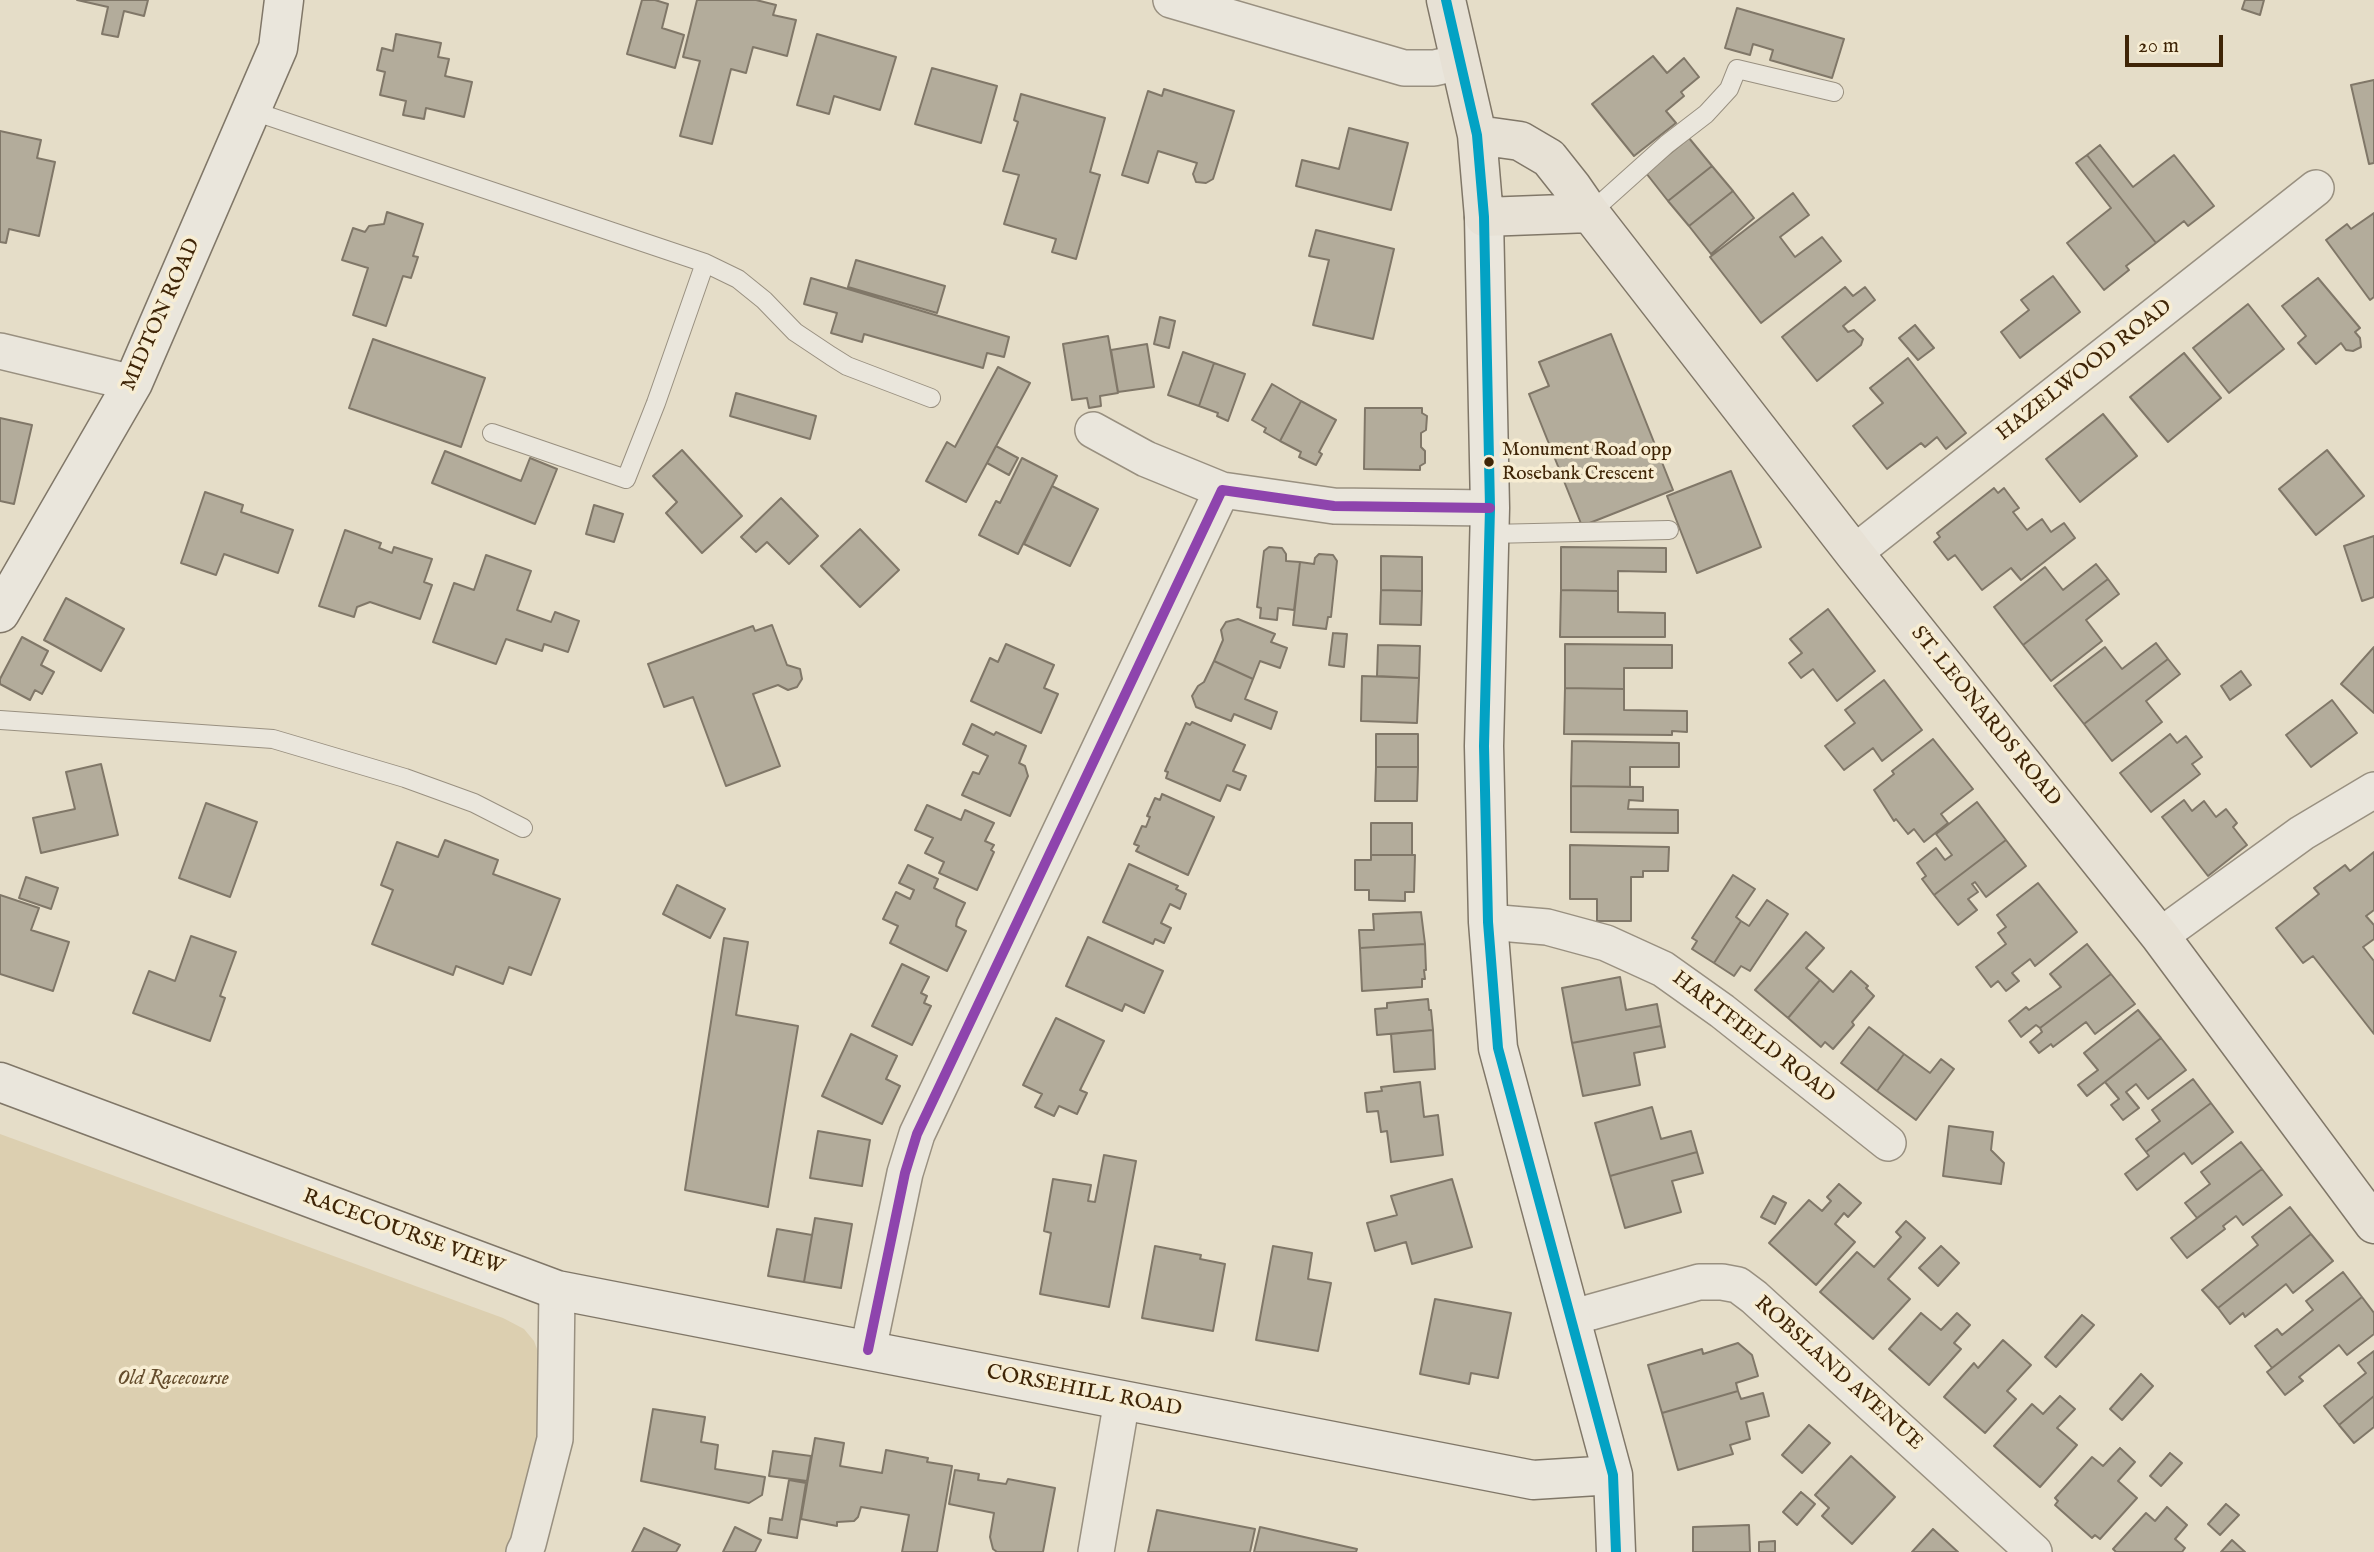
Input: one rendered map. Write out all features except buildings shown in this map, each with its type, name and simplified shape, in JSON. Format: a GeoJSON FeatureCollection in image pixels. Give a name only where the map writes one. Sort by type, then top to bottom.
{"type":"FeatureCollection","features":[{"type":"Feature","properties":{"kind":"main road"},"geometry":{"type":"LineString","coordinates":[[1446,0],[1477,135],[1484,217],[1590,214]]}},
{"type":"Feature","properties":{"kind":"main road","name":"ST. LEONARDS ROAD"},"geometry":{"type":"LineString","coordinates":[[1477,135],[1520,141],[1549,158],[1573,187],[1590,214],[1854,553],[2160,936],[2374,1224]]}},
{"type":"Feature","properties":{"kind":"street","name":"MIDTON ROAD"},"geometry":{"type":"LineString","coordinates":[[0,612],[133,383],[278,48],[284,0]]}},
{"type":"Feature","properties":{"kind":"street"},"geometry":{"type":"LineString","coordinates":[[1171,0],[1404,68],[1434,68],[1461,62]]}},
{"type":"Feature","properties":{"kind":"street","name":"HAZELWOOD ROAD"},"geometry":{"type":"LineString","coordinates":[[1854,553],[2316,188]]}},
{"type":"Feature","properties":{"kind":"street"},"geometry":{"type":"LineString","coordinates":[[1484,217],[1489,521],[1484,746],[1488,922],[1498,1048],[1613,1475],[1616,1552]]}},
{"type":"Feature","properties":{"kind":"street"},"geometry":{"type":"LineString","coordinates":[[0,351],[133,383]]}},
{"type":"Feature","properties":{"kind":"street"},"geometry":{"type":"LineString","coordinates":[[1093,430],[1146,459],[1222,489],[1334,506],[1489,521]]}},
{"type":"Feature","properties":{"kind":"street"},"geometry":{"type":"LineString","coordinates":[[868,1350],[905,1173],[917,1134],[1222,489]]}},
{"type":"Feature","properties":{"kind":"street"},"geometry":{"type":"LineString","coordinates":[[2160,936],[2302,833],[2374,790]]}},
{"type":"Feature","properties":{"kind":"street","name":"HARTFIELD ROAD"},"geometry":{"type":"LineString","coordinates":[[1488,922],[1547,927],[1606,943],[1663,969],[1722,1011],[1888,1143]]}},
{"type":"Feature","properties":{"kind":"street","name":"RACECOURSE VIEW"},"geometry":{"type":"LineString","coordinates":[[0,1082],[557,1290]]}},
{"type":"Feature","properties":{"kind":"street","name":"ROBSLAND AVENUE"},"geometry":{"type":"LineString","coordinates":[[1570,1318],[1699,1282],[1738,1285],[2034,1552]]}},
{"type":"Feature","properties":{"kind":"street"},"geometry":{"type":"LineString","coordinates":[[524,1552],[555,1439],[557,1290]]}},
{"type":"Feature","properties":{"kind":"street","name":"CORSEHILL ROAD"},"geometry":{"type":"LineString","coordinates":[[557,1290],[1533,1479],[1613,1475]]}},
{"type":"Feature","properties":{"kind":"street"},"geometry":{"type":"LineString","coordinates":[[1096,1552],[1122,1400]]}},
{"type":"Feature","properties":{"kind":"lane"},"geometry":{"type":"LineString","coordinates":[[1590,214],[1667,144],[1706,114],[1729,89],[1737,69],[1834,92]]}},
{"type":"Feature","properties":{"kind":"lane"},"geometry":{"type":"LineString","coordinates":[[253,111],[705,263],[738,279],[764,300],[795,332],[847,366],[931,398]]}},
{"type":"Feature","properties":{"kind":"lane"},"geometry":{"type":"LineString","coordinates":[[492,433],[626,478],[656,403],[705,263]]}},
{"type":"Feature","properties":{"kind":"lane"},"geometry":{"type":"LineString","coordinates":[[1489,521],[1669,530]]}},
{"type":"Feature","properties":{"kind":"lane"},"geometry":{"type":"LineString","coordinates":[[0,720],[273,739],[405,778],[474,803],[523,828]]}},
{"type":"Feature","properties":{"kind":"green space","name":"Old Racecourse"},"geometry":{"type":"Polygon","coordinates":[[[0,1134],[503,1318],[524,1329],[534,1341],[542,1362],[542,1438],[513,1535],[505,1552],[0,1552],[0,1134]]]}},
{"type":"Feature","properties":{"kind":"transit line"},"geometry":{"type":"LineString","coordinates":[[1446,0],[1477,135],[1484,217],[1490,508],[1484,746],[1488,922],[1498,1048],[1613,1475],[1616,1552]]}},
{"type":"Feature","properties":{"kind":"transit line"},"geometry":{"type":"LineString","coordinates":[[868,1350],[905,1173],[917,1134],[1222,490],[1334,506],[1490,508]]}},
{"type":"Feature","properties":{"kind":"place","name":"Monument Road opp Rosebank Crescent"},"geometry":{"type":"Point","coordinates":[1489,462]}}]}
